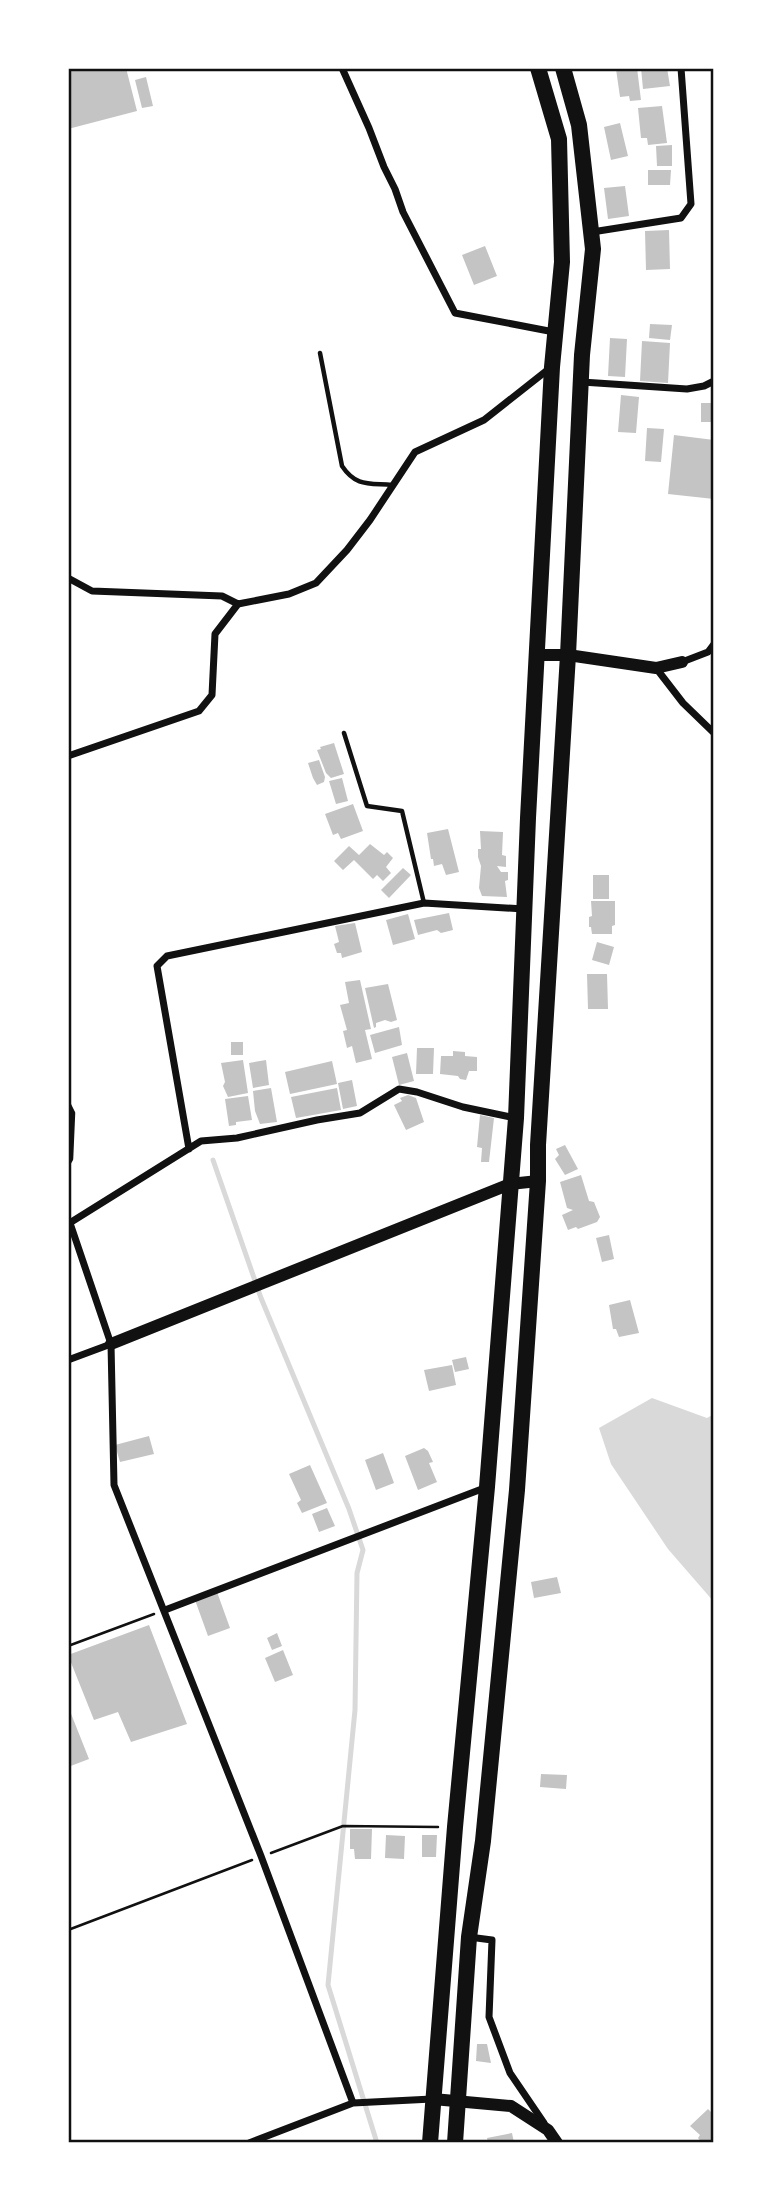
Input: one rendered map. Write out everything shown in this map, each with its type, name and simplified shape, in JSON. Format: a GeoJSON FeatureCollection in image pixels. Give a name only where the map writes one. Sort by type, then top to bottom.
{"type":"FeatureCollection","features":[{"type":"Feature","properties":{"kind":"main road"},"geometry":{"type":"LineString","coordinates":[[430,2143],[516,1118],[552,367],[562,262],[559,139],[538,68]]}},
{"type":"Feature","properties":{"kind":"main road"},"geometry":{"type":"LineString","coordinates":[[455,2143],[469,1937],[483,1841],[517,1490],[538,1181],[581,382],[593,249],[579,125],[563,68]]}},
{"type":"Feature","properties":{"kind":"street"},"geometry":{"type":"LineString","coordinates":[[342,68],[403,212],[455,313],[554,332]]}},
{"type":"Feature","properties":{"kind":"street"},"geometry":{"type":"LineString","coordinates":[[592,232],[681,218],[691,204],[681,68]]}},
{"type":"Feature","properties":{"kind":"street"},"geometry":{"type":"LineString","coordinates":[[68,578],[92,591],[222,596],[238,604],[289,594],[316,583],[370,520],[415,452],[484,420],[552,367]]}},
{"type":"Feature","properties":{"kind":"street"},"geometry":{"type":"LineString","coordinates":[[581,382],[687,389],[714,381]]}},
{"type":"Feature","properties":{"kind":"street"},"geometry":{"type":"LineString","coordinates":[[68,756],[199,711],[212,695],[215,634],[238,604]]}},
{"type":"Feature","properties":{"kind":"street"},"geometry":{"type":"LineString","coordinates":[[537,655],[568,655],[656,668],[708,652],[714,644]]}},
{"type":"Feature","properties":{"kind":"street"},"geometry":{"type":"LineString","coordinates":[[656,668],[683,703],[714,733]]}},
{"type":"Feature","properties":{"kind":"street"},"geometry":{"type":"LineString","coordinates":[[188,1149],[157,966],[167,956],[424,903],[524,909]]}},
{"type":"Feature","properties":{"kind":"street"},"geometry":{"type":"LineString","coordinates":[[353,2103],[261,1856],[114,1485],[111,1343],[69,1222],[201,1141],[237,1138],[360,1113],[399,1089],[516,1118]]}},
{"type":"Feature","properties":{"kind":"street"},"geometry":{"type":"LineString","coordinates":[[68,1360],[510,1184],[538,1181]]}},
{"type":"Feature","properties":{"kind":"street"},"geometry":{"type":"LineString","coordinates":[[165,1610],[487,1487]]}},
{"type":"Feature","properties":{"kind":"street"},"geometry":{"type":"LineString","coordinates":[[469,1937],[492,1940],[489,2017],[510,2073],[557,2143]]}},
{"type":"Feature","properties":{"kind":"street"},"geometry":{"type":"LineString","coordinates":[[249,2143],[353,2103],[433,2099],[511,2106],[548,2130]]}},
{"type":"Feature","properties":{"kind":"lane"},"geometry":{"type":"LineString","coordinates":[[320,353],[342,466],[349,477],[358,482],[392,485]]}},
{"type":"Feature","properties":{"kind":"lane"},"geometry":{"type":"LineString","coordinates":[[344,733],[367,806],[402,811],[424,903]]}},
{"type":"Feature","properties":{"kind":"lane"},"geometry":{"type":"LineString","coordinates":[[68,1103],[73,1114],[71,1159],[68,1164]]}},
{"type":"Feature","properties":{"kind":"path"},"geometry":{"type":"LineString","coordinates":[[68,1646],[165,1610]]}},
{"type":"Feature","properties":{"kind":"path"},"geometry":{"type":"LineString","coordinates":[[68,1930],[343,1826],[455,1827]]}},
{"type":"Feature","properties":{"kind":"shaded area"},"geometry":{"type":"Polygon","coordinates":[[[652,1398],[707,1418],[714,1414],[714,1602],[668,1549],[611,1464],[599,1428],[652,1398]]]}},
{"type":"Feature","properties":{"kind":"building"},"geometry":{"type":"Polygon","coordinates":[[[68,68],[126,68],[137,111],[68,129],[68,68]]]}},
{"type":"Feature","properties":{"kind":"building"},"geometry":{"type":"Polygon","coordinates":[[[637,68],[641,100],[630,101],[629,96],[620,97],[616,69],[637,68]]]}},
{"type":"Feature","properties":{"kind":"building"},"geometry":{"type":"Polygon","coordinates":[[[641,68],[667,68],[670,86],[643,89],[641,68]]]}},
{"type":"Feature","properties":{"kind":"building"},"geometry":{"type":"Polygon","coordinates":[[[146,77],[153,106],[142,108],[135,80],[146,77]]]}},
{"type":"Feature","properties":{"kind":"building"},"geometry":{"type":"Polygon","coordinates":[[[662,106],[667,143],[648,145],[647,138],[641,138],[638,108],[662,106]]]}},
{"type":"Feature","properties":{"kind":"building"},"geometry":{"type":"Polygon","coordinates":[[[620,123],[628,156],[611,160],[604,127],[620,123]]]}},
{"type":"Feature","properties":{"kind":"building"},"geometry":{"type":"Polygon","coordinates":[[[672,145],[672,166],[657,166],[656,146],[672,145]]]}},
{"type":"Feature","properties":{"kind":"building"},"geometry":{"type":"Polygon","coordinates":[[[648,170],[671,170],[670,185],[648,185],[648,170]]]}},
{"type":"Feature","properties":{"kind":"building"},"geometry":{"type":"Polygon","coordinates":[[[625,186],[629,216],[608,219],[604,188],[625,186]]]}},
{"type":"Feature","properties":{"kind":"building"},"geometry":{"type":"Polygon","coordinates":[[[669,230],[670,269],[646,270],[645,231],[669,230]]]}},
{"type":"Feature","properties":{"kind":"building"},"geometry":{"type":"Polygon","coordinates":[[[485,246],[497,276],[474,285],[462,255],[485,246]]]}},
{"type":"Feature","properties":{"kind":"building"},"geometry":{"type":"Polygon","coordinates":[[[650,324],[672,325],[670,340],[649,338],[650,324]]]}},
{"type":"Feature","properties":{"kind":"building"},"geometry":{"type":"Polygon","coordinates":[[[610,338],[627,339],[625,377],[608,376],[610,338]]]}},
{"type":"Feature","properties":{"kind":"building"},"geometry":{"type":"Polygon","coordinates":[[[642,341],[670,343],[668,383],[640,381],[642,341]]]}},
{"type":"Feature","properties":{"kind":"building"},"geometry":{"type":"Polygon","coordinates":[[[621,395],[639,397],[636,433],[618,432],[621,395]]]}},
{"type":"Feature","properties":{"kind":"building"},"geometry":{"type":"Polygon","coordinates":[[[701,403],[714,403],[714,422],[701,422],[701,403]]]}},
{"type":"Feature","properties":{"kind":"building"},"geometry":{"type":"Polygon","coordinates":[[[647,428],[664,429],[661,462],[645,461],[647,428]]]}},
{"type":"Feature","properties":{"kind":"building"},"geometry":{"type":"Polygon","coordinates":[[[674,435],[714,440],[714,499],[668,494],[674,435]]]}},
{"type":"Feature","properties":{"kind":"building"},"geometry":{"type":"Polygon","coordinates":[[[334,743],[344,774],[331,778],[326,773],[317,750],[334,743]]]}},
{"type":"Feature","properties":{"kind":"building"},"geometry":{"type":"Polygon","coordinates":[[[319,760],[325,777],[324,782],[317,785],[308,763],[319,760]]]}},
{"type":"Feature","properties":{"kind":"building"},"geometry":{"type":"Polygon","coordinates":[[[342,778],[348,801],[336,804],[329,781],[342,778]]]}},
{"type":"Feature","properties":{"kind":"building"},"geometry":{"type":"Polygon","coordinates":[[[353,804],[363,831],[341,839],[338,833],[333,835],[325,814],[353,804]]]}},
{"type":"Feature","properties":{"kind":"building"},"geometry":{"type":"Polygon","coordinates":[[[448,829],[459,872],[446,875],[442,864],[434,866],[427,833],[448,829]]]}},
{"type":"Feature","properties":{"kind":"building"},"geometry":{"type":"Polygon","coordinates":[[[480,831],[503,832],[502,855],[506,856],[506,867],[497,866],[501,872],[508,872],[508,880],[505,881],[507,897],[482,896],[479,888],[481,866],[478,857],[478,849],[481,849],[480,831]]]}},
{"type":"Feature","properties":{"kind":"building"},"geometry":{"type":"Polygon","coordinates":[[[370,844],[384,855],[387,852],[393,858],[386,867],[391,873],[383,881],[377,875],[373,879],[354,860],[343,870],[334,861],[349,846],[359,855],[370,844]]]}},
{"type":"Feature","properties":{"kind":"building"},"geometry":{"type":"Polygon","coordinates":[[[403,868],[411,875],[389,898],[381,890],[403,868]]]}},
{"type":"Feature","properties":{"kind":"building"},"geometry":{"type":"Polygon","coordinates":[[[593,875],[609,875],[609,899],[593,899],[593,875]]]}},
{"type":"Feature","properties":{"kind":"building"},"geometry":{"type":"Polygon","coordinates":[[[591,901],[615,901],[615,925],[612,926],[612,934],[592,934],[589,927],[589,917],[592,916],[591,901]]]}},
{"type":"Feature","properties":{"kind":"building"},"geometry":{"type":"Polygon","coordinates":[[[449,913],[453,930],[441,933],[437,930],[418,935],[414,920],[449,913]]]}},
{"type":"Feature","properties":{"kind":"building"},"geometry":{"type":"Polygon","coordinates":[[[408,914],[415,939],[393,945],[386,920],[408,914]]]}},
{"type":"Feature","properties":{"kind":"building"},"geometry":{"type":"Polygon","coordinates":[[[355,923],[362,952],[342,958],[334,944],[339,942],[335,926],[355,923]]]}},
{"type":"Feature","properties":{"kind":"building"},"geometry":{"type":"Polygon","coordinates":[[[597,942],[614,947],[609,965],[592,960],[597,942]]]}},
{"type":"Feature","properties":{"kind":"building"},"geometry":{"type":"Polygon","coordinates":[[[587,974],[607,974],[608,1009],[588,1009],[587,974]]]}},
{"type":"Feature","properties":{"kind":"building"},"geometry":{"type":"Polygon","coordinates":[[[360,980],[371,1029],[365,1030],[372,1059],[356,1063],[352,1046],[347,1048],[343,1031],[347,1030],[340,1005],[349,1003],[345,982],[360,980]]]}},
{"type":"Feature","properties":{"kind":"building"},"geometry":{"type":"Polygon","coordinates":[[[388,984],[397,1020],[376,1023],[374,1028],[365,988],[388,984]]]}},
{"type":"Feature","properties":{"kind":"building"},"geometry":{"type":"Polygon","coordinates":[[[399,1027],[402,1045],[375,1053],[370,1035],[399,1027]]]}},
{"type":"Feature","properties":{"kind":"building"},"geometry":{"type":"Polygon","coordinates":[[[231,1042],[243,1042],[243,1055],[231,1055],[231,1042]]]}},
{"type":"Feature","properties":{"kind":"building"},"geometry":{"type":"Polygon","coordinates":[[[417,1048],[434,1048],[433,1074],[416,1074],[417,1048]]]}},
{"type":"Feature","properties":{"kind":"building"},"geometry":{"type":"Polygon","coordinates":[[[453,1051],[477,1057],[477,1071],[469,1071],[466,1080],[440,1074],[441,1056],[453,1056],[453,1051]]]}},
{"type":"Feature","properties":{"kind":"building"},"geometry":{"type":"Polygon","coordinates":[[[407,1053],[414,1081],[399,1085],[392,1057],[407,1053]]]}},
{"type":"Feature","properties":{"kind":"building"},"geometry":{"type":"Polygon","coordinates":[[[243,1060],[248,1093],[228,1097],[223,1086],[225,1082],[221,1063],[243,1060]]]}},
{"type":"Feature","properties":{"kind":"building"},"geometry":{"type":"Polygon","coordinates":[[[266,1060],[269,1085],[253,1088],[249,1063],[266,1060]]]}},
{"type":"Feature","properties":{"kind":"building"},"geometry":{"type":"Polygon","coordinates":[[[332,1061],[337,1084],[290,1094],[285,1072],[332,1061]]]}},
{"type":"Feature","properties":{"kind":"building"},"geometry":{"type":"Polygon","coordinates":[[[352,1080],[357,1106],[343,1109],[338,1083],[352,1080]]]}},
{"type":"Feature","properties":{"kind":"building"},"geometry":{"type":"Polygon","coordinates":[[[271,1088],[277,1122],[260,1124],[255,1111],[253,1091],[271,1088]]]}},
{"type":"Feature","properties":{"kind":"building"},"geometry":{"type":"Polygon","coordinates":[[[337,1088],[341,1110],[296,1118],[291,1097],[337,1088]]]}},
{"type":"Feature","properties":{"kind":"building"},"geometry":{"type":"Polygon","coordinates":[[[408,1095],[416,1098],[424,1122],[406,1130],[394,1105],[402,1101],[400,1098],[408,1095]]]}},
{"type":"Feature","properties":{"kind":"building"},"geometry":{"type":"Polygon","coordinates":[[[248,1096],[252,1120],[236,1122],[236,1125],[229,1126],[225,1099],[248,1096]]]}},
{"type":"Feature","properties":{"kind":"building"},"geometry":{"type":"Polygon","coordinates":[[[480,1115],[494,1118],[489,1162],[481,1162],[482,1148],[477,1147],[480,1115]]]}},
{"type":"Feature","properties":{"kind":"building"},"geometry":{"type":"Polygon","coordinates":[[[565,1145],[578,1169],[565,1175],[555,1159],[559,1155],[556,1149],[565,1145]]]}},
{"type":"Feature","properties":{"kind":"building"},"geometry":{"type":"Polygon","coordinates":[[[581,1175],[589,1201],[594,1202],[600,1217],[597,1222],[568,1230],[562,1215],[573,1210],[567,1208],[560,1182],[581,1175]]]}},
{"type":"Feature","properties":{"kind":"building"},"geometry":{"type":"Polygon","coordinates":[[[609,1235],[614,1259],[602,1262],[596,1238],[609,1235]]]}},
{"type":"Feature","properties":{"kind":"building"},"geometry":{"type":"Polygon","coordinates":[[[630,1300],[639,1333],[619,1337],[616,1329],[613,1329],[609,1305],[630,1300]]]}},
{"type":"Feature","properties":{"kind":"building"},"geometry":{"type":"Polygon","coordinates":[[[466,1357],[469,1369],[455,1372],[452,1360],[466,1357]]]}},
{"type":"Feature","properties":{"kind":"building"},"geometry":{"type":"Polygon","coordinates":[[[452,1365],[456,1385],[429,1391],[424,1370],[452,1365]]]}},
{"type":"Feature","properties":{"kind":"building"},"geometry":{"type":"Polygon","coordinates":[[[149,1436],[154,1454],[120,1462],[115,1445],[149,1436]]]}},
{"type":"Feature","properties":{"kind":"building"},"geometry":{"type":"Polygon","coordinates":[[[424,1448],[433,1462],[429,1463],[437,1482],[418,1490],[405,1456],[424,1448]]]}},
{"type":"Feature","properties":{"kind":"building"},"geometry":{"type":"Polygon","coordinates":[[[383,1453],[394,1483],[376,1490],[365,1460],[383,1453]]]}},
{"type":"Feature","properties":{"kind":"building"},"geometry":{"type":"Polygon","coordinates":[[[310,1465],[327,1503],[302,1513],[297,1503],[301,1500],[289,1474],[310,1465]]]}},
{"type":"Feature","properties":{"kind":"building"},"geometry":{"type":"Polygon","coordinates":[[[327,1508],[335,1526],[319,1532],[312,1514],[327,1508]]]}},
{"type":"Feature","properties":{"kind":"building"},"geometry":{"type":"Polygon","coordinates":[[[557,1577],[561,1593],[534,1598],[531,1582],[557,1577]]]}},
{"type":"Feature","properties":{"kind":"building"},"geometry":{"type":"Polygon","coordinates":[[[217,1592],[230,1628],[208,1636],[195,1600],[217,1592]]]}},
{"type":"Feature","properties":{"kind":"building"},"geometry":{"type":"Polygon","coordinates":[[[149,1625],[187,1724],[131,1742],[118,1712],[94,1720],[68,1655],[149,1625]]]}},
{"type":"Feature","properties":{"kind":"building"},"geometry":{"type":"Polygon","coordinates":[[[277,1633],[282,1646],[272,1650],[267,1638],[277,1633]]]}},
{"type":"Feature","properties":{"kind":"building"},"geometry":{"type":"Polygon","coordinates":[[[283,1650],[293,1675],[275,1682],[265,1658],[283,1650]]]}},
{"type":"Feature","properties":{"kind":"building"},"geometry":{"type":"Polygon","coordinates":[[[68,1706],[89,1759],[68,1767],[68,1706]]]}},
{"type":"Feature","properties":{"kind":"building"},"geometry":{"type":"Polygon","coordinates":[[[541,1774],[567,1775],[566,1789],[540,1787],[541,1774]]]}},
{"type":"Feature","properties":{"kind":"building"},"geometry":{"type":"Polygon","coordinates":[[[350,1829],[372,1829],[371,1859],[355,1859],[354,1849],[350,1849],[350,1829]]]}},
{"type":"Feature","properties":{"kind":"building"},"geometry":{"type":"Polygon","coordinates":[[[386,1835],[405,1836],[404,1859],[385,1858],[386,1835]]]}},
{"type":"Feature","properties":{"kind":"building"},"geometry":{"type":"Polygon","coordinates":[[[422,1835],[437,1835],[436,1857],[422,1857],[422,1835]]]}},
{"type":"Feature","properties":{"kind":"building"},"geometry":{"type":"Polygon","coordinates":[[[477,2044],[487,2044],[491,2063],[476,2061],[477,2044]]]}},
{"type":"Feature","properties":{"kind":"building"},"geometry":{"type":"Polygon","coordinates":[[[708,2109],[714,2115],[714,2143],[702,2143],[698,2138],[700,2135],[690,2126],[708,2109]]]}},
{"type":"Feature","properties":{"kind":"building"},"geometry":{"type":"Polygon","coordinates":[[[512,2133],[514,2143],[488,2143],[487,2138],[512,2133]]]}},
{"type":"Feature","properties":{"kind":"waterway"},"geometry":{"type":"LineString","coordinates":[[213,1160],[261,1298],[349,1509],[363,1550],[357,1573],[355,1710],[328,1985],[377,2143]]}}]}
